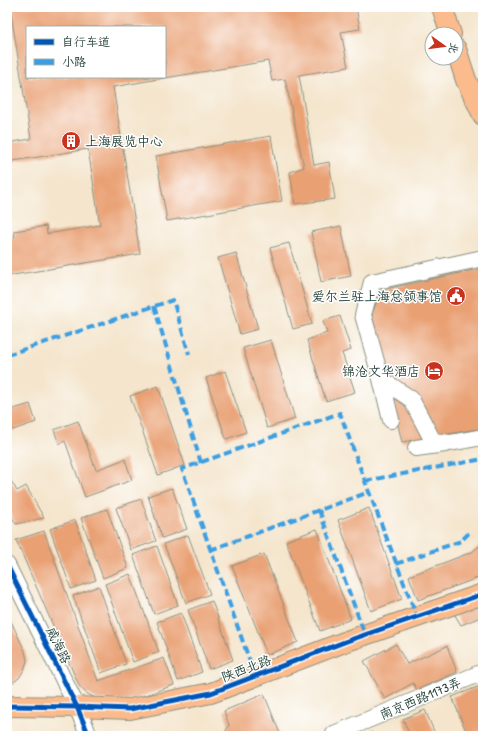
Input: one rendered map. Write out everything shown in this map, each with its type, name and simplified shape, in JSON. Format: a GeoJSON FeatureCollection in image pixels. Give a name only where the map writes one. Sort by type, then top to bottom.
{"type":"FeatureCollection","features":[{"type":"Feature","properties":{"kind":"main road"},"geometry":{"type":"LineString","coordinates":[[442,7],[448,26]]}},
{"type":"Feature","properties":{"kind":"main road"},"geometry":{"type":"LineString","coordinates":[[461,66],[466,80],[483,115]]}},
{"type":"Feature","properties":{"kind":"main road","name":"陕西北路"},"geometry":{"type":"LineString","coordinates":[[7,706],[130,709],[212,693],[347,641],[483,594]]}},
{"type":"Feature","properties":{"kind":"street"},"geometry":{"type":"LineString","coordinates":[[391,420],[363,315],[372,282],[483,258]]}},
{"type":"Feature","properties":{"kind":"street"},"geometry":{"type":"LineString","coordinates":[[381,379],[411,399],[433,441],[450,443]]}},
{"type":"Feature","properties":{"kind":"street"},"geometry":{"type":"LineString","coordinates":[[416,448],[483,437]]}},
{"type":"Feature","properties":{"kind":"street","name":"威海路"},"geometry":{"type":"LineString","coordinates":[[7,565],[77,707],[89,736]]}},
{"type":"Feature","properties":{"kind":"street","name":"南京西路1173弄"},"geometry":{"type":"LineString","coordinates":[[334,734],[483,672]]}},
{"type":"Feature","properties":{"kind":"building"},"geometry":{"type":"Polygon","coordinates":[[[10,7],[356,7],[360,29],[341,32],[348,67],[299,75],[314,165],[329,162],[335,199],[295,204],[290,172],[304,167],[285,79],[272,81],[268,61],[166,78],[166,26],[26,26],[26,78],[164,78],[113,87],[140,254],[7,276],[7,239],[15,237],[14,231],[46,226],[47,234],[100,225],[88,149],[7,162],[7,143],[31,139],[10,7]]]}},
{"type":"Feature","properties":{"kind":"building"},"geometry":{"type":"Polygon","coordinates":[[[271,136],[282,201],[167,221],[156,156],[271,136]]]}},
{"type":"Feature","properties":{"kind":"building"},"geometry":{"type":"Polygon","coordinates":[[[341,226],[351,276],[321,282],[311,232],[341,226]]]}},
{"type":"Feature","properties":{"kind":"building"},"geometry":{"type":"Polygon","coordinates":[[[289,243],[312,324],[293,329],[270,248],[289,243]]]}},
{"type":"Feature","properties":{"kind":"building"},"geometry":{"type":"Polygon","coordinates":[[[236,253],[258,329],[240,334],[218,258],[236,253]]]}},
{"type":"Feature","properties":{"kind":"building","name":"锦沧文华酒店"},"geometry":{"type":"Polygon","coordinates":[[[483,268],[483,428],[402,442],[372,314],[381,290],[483,268]]]}},
{"type":"Feature","properties":{"kind":"building"},"geometry":{"type":"Polygon","coordinates":[[[340,316],[351,350],[342,353],[355,392],[326,401],[307,340],[327,333],[323,321],[340,316]]]}},
{"type":"Feature","properties":{"kind":"building"},"geometry":{"type":"Polygon","coordinates":[[[271,340],[295,419],[267,428],[243,348],[271,340]]]}},
{"type":"Feature","properties":{"kind":"building"},"geometry":{"type":"Polygon","coordinates":[[[225,371],[246,432],[226,439],[206,378],[225,371]]]}},
{"type":"Feature","properties":{"kind":"building"},"geometry":{"type":"Polygon","coordinates":[[[158,386],[185,465],[158,475],[130,396],[158,386]]]}},
{"type":"Feature","properties":{"kind":"building"},"geometry":{"type":"Polygon","coordinates":[[[30,404],[36,422],[7,432],[7,411],[30,404]]]}},
{"type":"Feature","properties":{"kind":"building"},"geometry":{"type":"Polygon","coordinates":[[[78,421],[96,470],[125,459],[132,480],[85,497],[65,441],[59,444],[54,430],[78,421]]]}},
{"type":"Feature","properties":{"kind":"building"},"geometry":{"type":"Polygon","coordinates":[[[7,474],[17,491],[26,486],[44,518],[16,524],[7,508],[7,474]]]}},
{"type":"Feature","properties":{"kind":"building"},"geometry":{"type":"Polygon","coordinates":[[[172,488],[187,529],[162,538],[148,496],[172,488]]]}},
{"type":"Feature","properties":{"kind":"building"},"geometry":{"type":"Polygon","coordinates":[[[141,499],[156,541],[131,550],[116,508],[141,499]]]}},
{"type":"Feature","properties":{"kind":"building"},"geometry":{"type":"Polygon","coordinates":[[[369,508],[402,599],[371,611],[338,520],[369,508]]]}},
{"type":"Feature","properties":{"kind":"building"},"geometry":{"type":"Polygon","coordinates":[[[107,509],[128,568],[103,578],[81,518],[107,509]]]}},
{"type":"Feature","properties":{"kind":"building"},"geometry":{"type":"Polygon","coordinates":[[[75,520],[96,580],[71,589],[50,529],[75,520]]]}},
{"type":"Feature","properties":{"kind":"building"},"geometry":{"type":"Polygon","coordinates":[[[317,529],[351,619],[320,631],[286,541],[317,529]]]}},
{"type":"Feature","properties":{"kind":"building"},"geometry":{"type":"Polygon","coordinates":[[[44,531],[98,681],[164,658],[174,685],[128,701],[97,699],[86,693],[80,687],[16,540],[44,531]]]}},
{"type":"Feature","properties":{"kind":"building"},"geometry":{"type":"Polygon","coordinates":[[[188,535],[210,594],[186,603],[164,544],[188,535]]]}},
{"type":"Feature","properties":{"kind":"building"},"geometry":{"type":"Polygon","coordinates":[[[483,543],[483,576],[418,600],[409,576],[472,552],[483,543]]]}},
{"type":"Feature","properties":{"kind":"building"},"geometry":{"type":"Polygon","coordinates":[[[157,546],[178,605],[154,614],[133,555],[157,546]]]}},
{"type":"Feature","properties":{"kind":"building"},"geometry":{"type":"Polygon","coordinates":[[[264,554],[298,642],[267,655],[232,566],[264,554]]]}},
{"type":"Feature","properties":{"kind":"building"},"geometry":{"type":"Polygon","coordinates":[[[130,574],[159,652],[133,662],[105,584],[130,574]]]}},
{"type":"Feature","properties":{"kind":"building"},"geometry":{"type":"Polygon","coordinates":[[[99,586],[126,664],[101,673],[73,596],[99,586]]]}},
{"type":"Feature","properties":{"kind":"building"},"geometry":{"type":"Polygon","coordinates":[[[483,595],[483,616],[461,625],[450,607],[483,595]]]}},
{"type":"Feature","properties":{"kind":"building"},"geometry":{"type":"Polygon","coordinates":[[[212,601],[233,660],[209,669],[188,610],[212,601]]]}},
{"type":"Feature","properties":{"kind":"building"},"geometry":{"type":"Polygon","coordinates":[[[7,613],[25,651],[27,661],[19,678],[12,683],[7,684],[7,613]]]}},
{"type":"Feature","properties":{"kind":"building"},"geometry":{"type":"Polygon","coordinates":[[[181,613],[202,672],[178,681],[157,622],[181,613]]]}},
{"type":"Feature","properties":{"kind":"building"},"geometry":{"type":"Polygon","coordinates":[[[396,644],[407,664],[447,646],[457,672],[417,690],[413,683],[385,699],[364,661],[396,644]]]}},
{"type":"Feature","properties":{"kind":"building"},"geometry":{"type":"Polygon","coordinates":[[[480,686],[483,693],[483,736],[468,736],[452,697],[480,686]]]}},
{"type":"Feature","properties":{"kind":"building"},"geometry":{"type":"Polygon","coordinates":[[[264,694],[281,736],[223,736],[229,725],[224,711],[264,694]]]}},
{"type":"Feature","properties":{"kind":"building"},"geometry":{"type":"Polygon","coordinates":[[[425,710],[436,736],[410,736],[403,719],[425,710]]]}},
{"type":"Feature","properties":{"kind":"building"},"geometry":{"type":"Polygon","coordinates":[[[372,732],[374,736],[363,736],[372,732]]]}},
{"type":"Feature","properties":{"kind":"marked path"},"geometry":{"type":"LineString","coordinates":[[7,355],[173,300],[189,354]]}},
{"type":"Feature","properties":{"kind":"marked path"},"geometry":{"type":"LineString","coordinates":[[154,306],[201,463]]}},
{"type":"Feature","properties":{"kind":"marked path"},"geometry":{"type":"LineString","coordinates":[[255,676],[182,469],[340,413],[417,617]]}},
{"type":"Feature","properties":{"kind":"marked path"},"geometry":{"type":"LineString","coordinates":[[365,481],[483,459]]}},
{"type":"Feature","properties":{"kind":"marked path"},"geometry":{"type":"LineString","coordinates":[[210,550],[369,492]]}},
{"type":"Feature","properties":{"kind":"marked path"},"geometry":{"type":"LineString","coordinates":[[319,510],[365,635]]}},
{"type":"Feature","properties":{"kind":"marked path"},"geometry":{"type":"LineString","coordinates":[[396,564],[461,541],[469,533]]}},
{"type":"Feature","properties":{"kind":"cycle path"},"geometry":{"type":"LineString","coordinates":[[7,565],[77,707],[89,736]]}},
{"type":"Feature","properties":{"kind":"cycle path"},"geometry":{"type":"LineString","coordinates":[[7,706],[130,709],[211,693],[347,641],[483,594]]}},
{"type":"Feature","properties":{"kind":"place","name":"上海展览中心"},"geometry":{"type":"Point","coordinates":[71,141]}},
{"type":"Feature","properties":{"kind":"place","name":"爱尔兰驻上海总领事馆"},"geometry":{"type":"Point","coordinates":[456,296]}},
{"type":"Feature","properties":{"kind":"place","name":"锦沧文华酒店"},"geometry":{"type":"Point","coordinates":[434,371]}}]}
